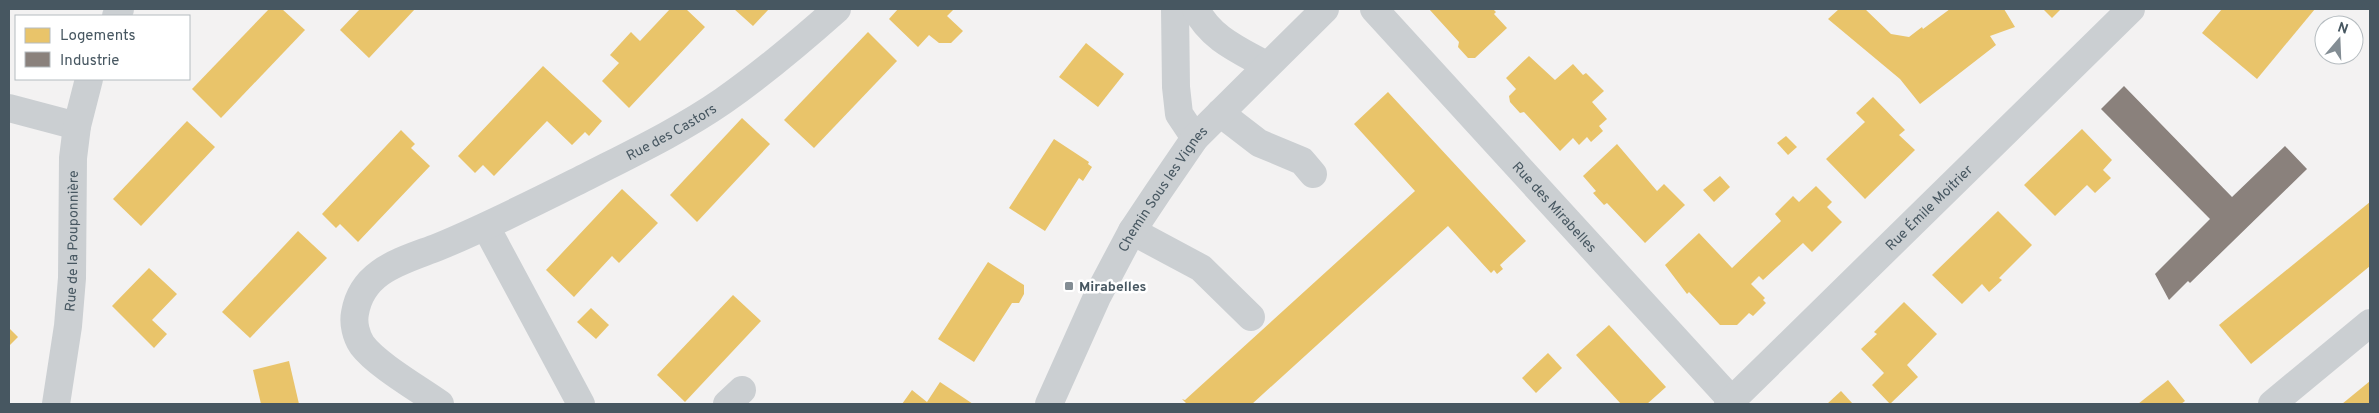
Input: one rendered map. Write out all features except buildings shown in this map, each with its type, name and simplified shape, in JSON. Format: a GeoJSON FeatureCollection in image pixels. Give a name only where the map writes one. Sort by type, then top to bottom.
{"type":"FeatureCollection","features":[{"type":"Feature","properties":{"kind":"street","name":"Rue des Castors"},"geometry":{"type":"LineString","coordinates":[[440,404],[377,359],[362,345],[356,332],[354,314],[359,296],[368,280],[383,269],[486,227],[640,149],[722,101],[807,36],[838,9]]}},
{"type":"Feature","properties":{"kind":"street"},"geometry":{"type":"LineString","coordinates":[[1175,9],[1176,87],[1179,114],[1195,138]]}},
{"type":"Feature","properties":{"kind":"street"},"geometry":{"type":"LineString","coordinates":[[1196,9],[1203,23],[1227,44],[1266,65]]}},
{"type":"Feature","properties":{"kind":"street","name":"Chemin Sous les Vignes"},"geometry":{"type":"LineString","coordinates":[[1049,404],[1097,297],[1132,231],[1195,138],[1266,65],[1325,9]]}},
{"type":"Feature","properties":{"kind":"street","name":"Rue des Mirabelles"},"geometry":{"type":"LineString","coordinates":[[1374,9],[1731,403]]}},
{"type":"Feature","properties":{"kind":"street","name":"Rue Émile Moitrier"},"geometry":{"type":"LineString","coordinates":[[1731,403],[2130,9]]}},
{"type":"Feature","properties":{"kind":"street","name":"Rue de la Pouponnière"},"geometry":{"type":"LineString","coordinates":[[56,404],[69,316],[72,278],[73,158],[77,126],[89,80]]}},
{"type":"Feature","properties":{"kind":"street"},"geometry":{"type":"LineString","coordinates":[[9,108],[77,126]]}},
{"type":"Feature","properties":{"kind":"street"},"geometry":{"type":"LineString","coordinates":[[1220,113],[1259,143],[1302,161],[1314,174]]}},
{"type":"Feature","properties":{"kind":"street"},"geometry":{"type":"LineString","coordinates":[[486,227],[581,404]]}},
{"type":"Feature","properties":{"kind":"street"},"geometry":{"type":"LineString","coordinates":[[1132,231],[1201,268],[1251,317]]}},
{"type":"Feature","properties":{"kind":"street"},"geometry":{"type":"LineString","coordinates":[[2272,404],[2370,323]]}},
{"type":"Feature","properties":{"kind":"place","name":"Mirabelles"},"geometry":{"type":"Point","coordinates":[1069,286]}}]}
